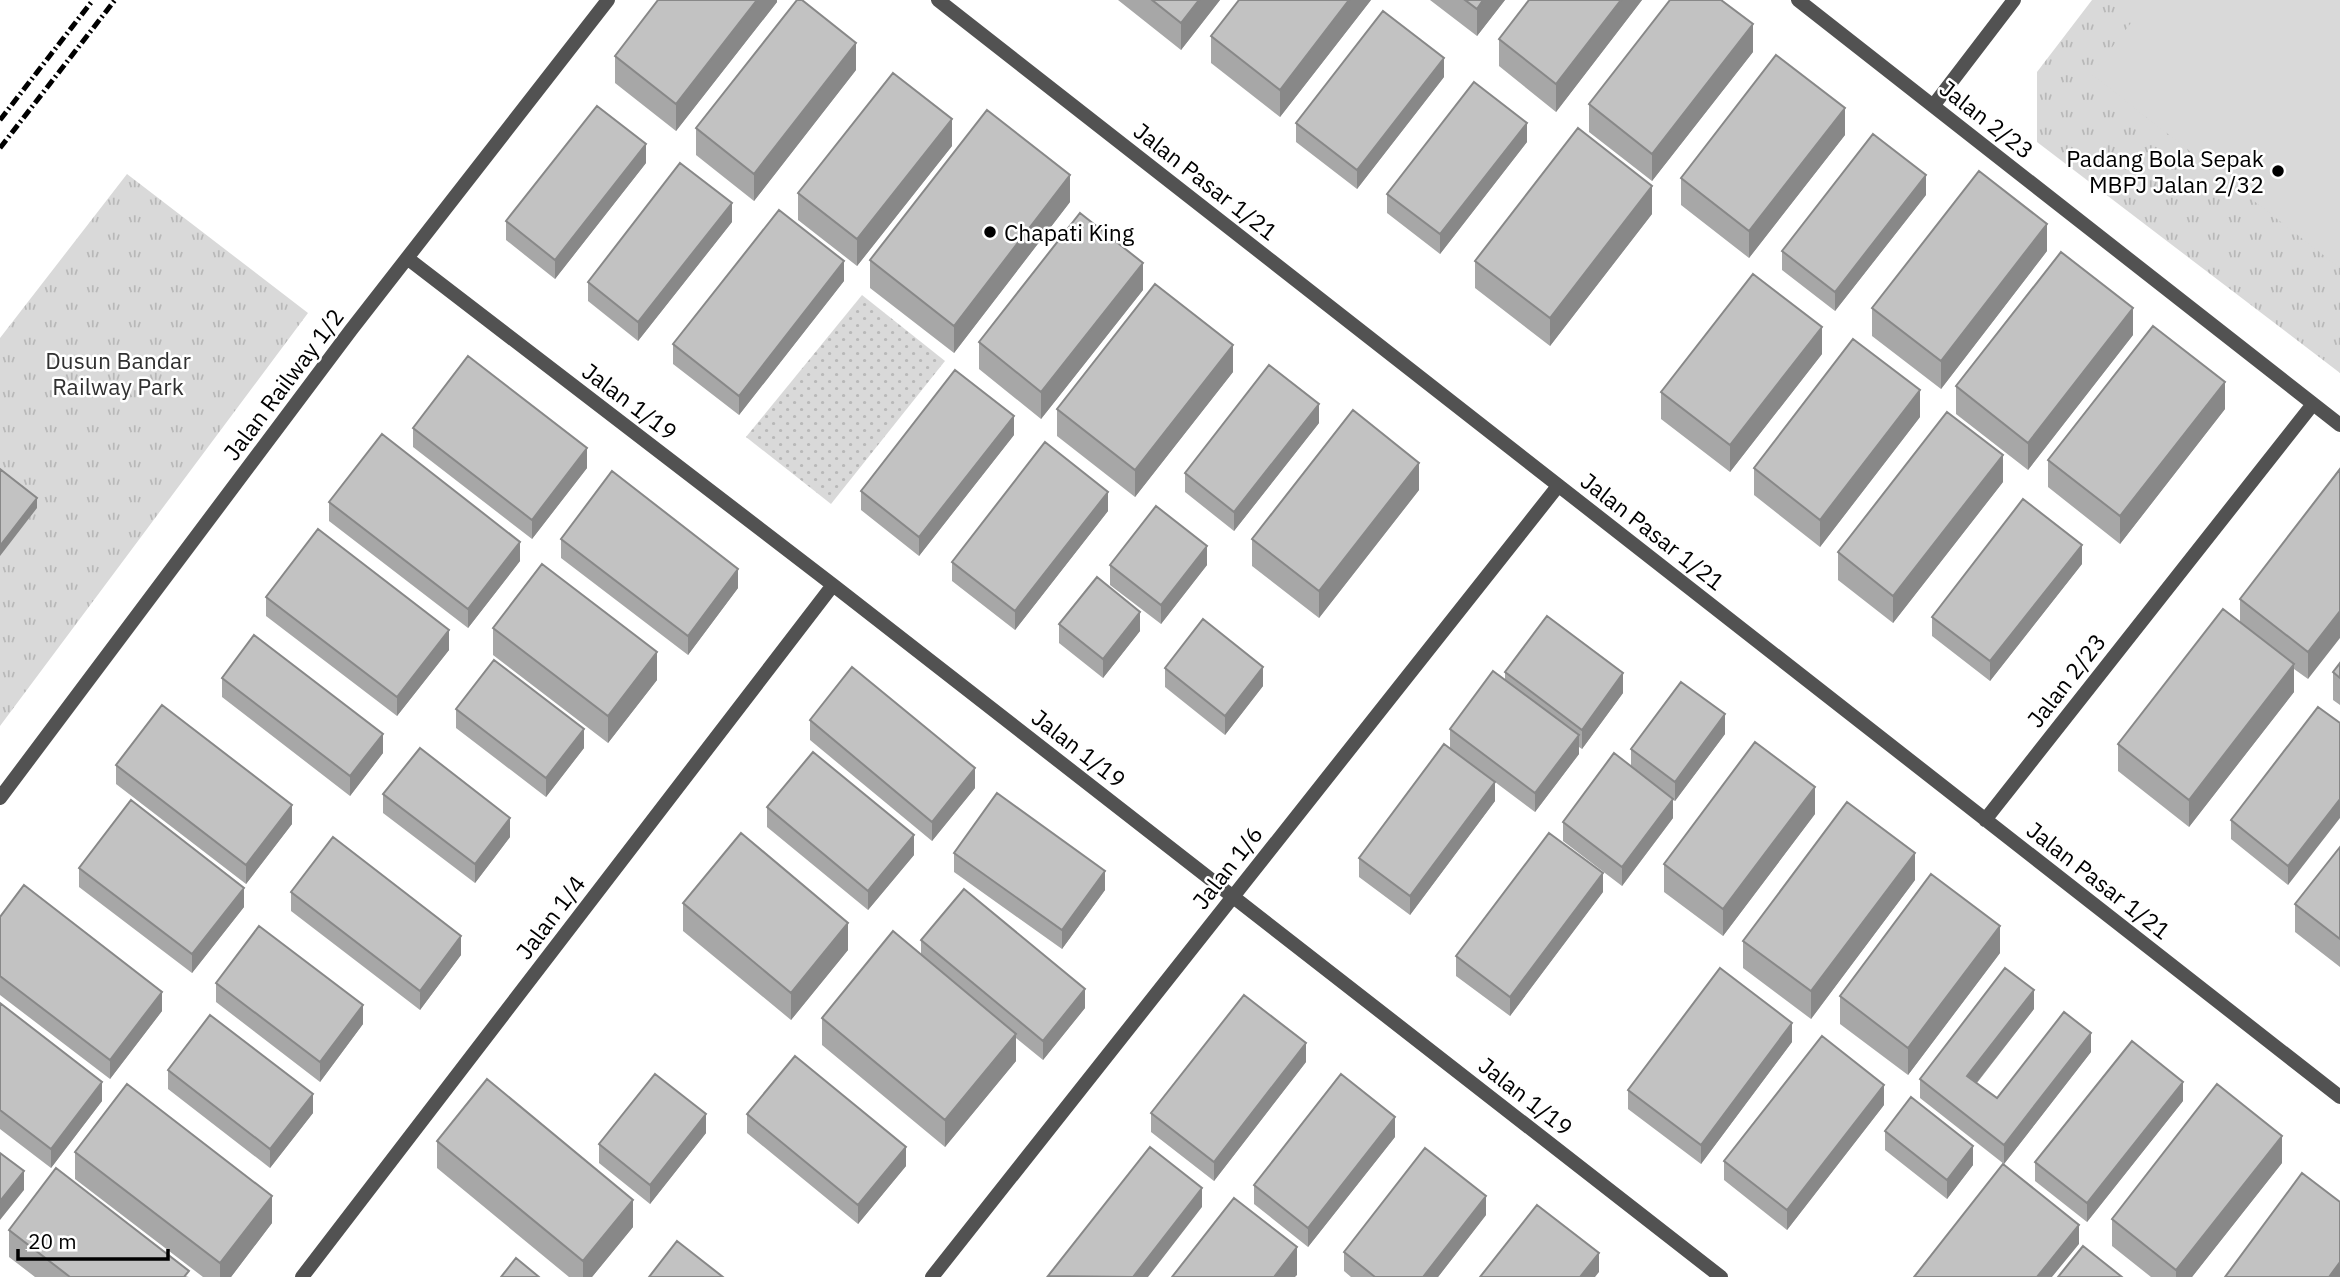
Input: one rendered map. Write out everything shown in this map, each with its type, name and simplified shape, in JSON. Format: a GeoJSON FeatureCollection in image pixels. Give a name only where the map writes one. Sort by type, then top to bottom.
{"type":"FeatureCollection","features":[{"type":"Feature","properties":{"kind":"street","name":"Jalan Railway 1/2"},"geometry":{"type":"LineString","coordinates":[[0,798],[407,258],[608,0]]}},
{"type":"Feature","properties":{"kind":"street","name":"Jalan Pasar 1/21"},"geometry":{"type":"LineString","coordinates":[[938,0],[2340,1097]]}},
{"type":"Feature","properties":{"kind":"street","name":"Jalan 2/23"},"geometry":{"type":"LineString","coordinates":[[1798,0],[2340,425]]}},
{"type":"Feature","properties":{"kind":"street"},"geometry":{"type":"LineString","coordinates":[[1933,106],[2014,0]]}},
{"type":"Feature","properties":{"kind":"street","name":"Jalan 1/19"},"geometry":{"type":"LineString","coordinates":[[407,258],[833,584],[1721,1277]]}},
{"type":"Feature","properties":{"kind":"street","name":"Jalan 2/23"},"geometry":{"type":"LineString","coordinates":[[1985,820],[2312,404]]}},
{"type":"Feature","properties":{"kind":"street","name":"Jalan 1/6"},"geometry":{"type":"LineString","coordinates":[[932,1277],[1558,485]]}},
{"type":"Feature","properties":{"kind":"street","name":"Jalan 1/4"},"geometry":{"type":"LineString","coordinates":[[302,1277],[833,584]]}},
{"type":"Feature","properties":{"kind":"green space"},"geometry":{"type":"Polygon","coordinates":[[[2092,0],[2340,0],[2340,373],[2037,142],[2037,72],[2092,0]]]}},
{"type":"Feature","properties":{"kind":"green space","name":"Padang Bola Sepak MBPJ Jalan 2/32"},"geometry":{"type":"Polygon","coordinates":[[[2149,0],[2340,0],[2340,268],[2091,74],[2149,0]]]}},
{"type":"Feature","properties":{"kind":"green space","name":"Dusun Bandar Railway Park"},"geometry":{"type":"Polygon","coordinates":[[[127,174],[308,313],[0,726],[0,338],[127,174]]]}},
{"type":"Feature","properties":{"kind":"green space"},"geometry":{"type":"Polygon","coordinates":[[[862,295],[945,361],[831,504],[746,437],[862,295]]]}},
{"type":"Feature","properties":{"kind":"building"},"geometry":{"type":"Polygon","coordinates":[[[658,0],[757,0],[676,104],[615,56],[658,0]]]}},
{"type":"Feature","properties":{"kind":"building"},"geometry":{"type":"Polygon","coordinates":[[[797,0],[802,0],[856,43],[754,174],[696,128],[797,0]]]}},
{"type":"Feature","properties":{"kind":"building"},"geometry":{"type":"Polygon","coordinates":[[[1152,0],[1199,0],[1181,23],[1152,0]]]}},
{"type":"Feature","properties":{"kind":"building"},"geometry":{"type":"Polygon","coordinates":[[[1239,0],[1349,0],[1280,90],[1211,36],[1239,0]]]}},
{"type":"Feature","properties":{"kind":"building"},"geometry":{"type":"Polygon","coordinates":[[[1465,0],[1483,0],[1477,9],[1465,0]]]}},
{"type":"Feature","properties":{"kind":"building"},"geometry":{"type":"Polygon","coordinates":[[[1529,0],[1621,0],[1556,84],[1499,39],[1529,0]]]}},
{"type":"Feature","properties":{"kind":"building"},"geometry":{"type":"Polygon","coordinates":[[[1670,0],[1721,0],[1753,24],[1652,154],[1589,104],[1670,0]]]}},
{"type":"Feature","properties":{"kind":"building"},"geometry":{"type":"Polygon","coordinates":[[[1383,11],[1444,58],[1357,170],[1296,123],[1383,11]]]}},
{"type":"Feature","properties":{"kind":"building"},"geometry":{"type":"Polygon","coordinates":[[[1776,55],[1845,108],[1749,231],[1681,178],[1776,55]]]}},
{"type":"Feature","properties":{"kind":"building"},"geometry":{"type":"Polygon","coordinates":[[[893,73],[952,119],[857,239],[798,193],[893,73]]]}},
{"type":"Feature","properties":{"kind":"building"},"geometry":{"type":"Polygon","coordinates":[[[1474,82],[1527,123],[1440,234],[1387,194],[1474,82]]]}},
{"type":"Feature","properties":{"kind":"building"},"geometry":{"type":"Polygon","coordinates":[[[597,106],[646,144],[555,260],[506,221],[597,106]]]}},
{"type":"Feature","properties":{"kind":"building"},"geometry":{"type":"Polygon","coordinates":[[[987,110],[1070,175],[954,326],[870,260],[987,110]]]}},
{"type":"Feature","properties":{"kind":"building"},"geometry":{"type":"Polygon","coordinates":[[[1578,128],[1652,186],[1550,318],[1475,261],[1578,128]]]}},
{"type":"Feature","properties":{"kind":"building"},"geometry":{"type":"Polygon","coordinates":[[[1873,134],[1926,175],[1835,292],[1782,251],[1873,134]]]}},
{"type":"Feature","properties":{"kind":"building"},"geometry":{"type":"Polygon","coordinates":[[[680,163],[732,203],[638,322],[588,282],[680,163]]]}},
{"type":"Feature","properties":{"kind":"building"},"geometry":{"type":"Polygon","coordinates":[[[1979,171],[2047,224],[1941,361],[1872,308],[1979,171]]]}},
{"type":"Feature","properties":{"kind":"building"},"geometry":{"type":"Polygon","coordinates":[[[779,210],[844,261],[739,396],[673,344],[779,210]]]}},
{"type":"Feature","properties":{"kind":"building"},"geometry":{"type":"Polygon","coordinates":[[[1080,213],[1143,263],[1041,392],[979,342],[1080,213]]]}},
{"type":"Feature","properties":{"kind":"building"},"geometry":{"type":"Polygon","coordinates":[[[2061,252],[2133,308],[2028,443],[1956,386],[2061,252]]]}},
{"type":"Feature","properties":{"kind":"building"},"geometry":{"type":"Polygon","coordinates":[[[1753,274],[1822,327],[1730,445],[1661,392],[1753,274]]]}},
{"type":"Feature","properties":{"kind":"building"},"geometry":{"type":"Polygon","coordinates":[[[1155,284],[1233,345],[1135,470],[1057,409],[1155,284]]]}},
{"type":"Feature","properties":{"kind":"building"},"geometry":{"type":"Polygon","coordinates":[[[2153,326],[2225,382],[2120,516],[2048,460],[2153,326]]]}},
{"type":"Feature","properties":{"kind":"building"},"geometry":{"type":"Polygon","coordinates":[[[1853,339],[1920,390],[1820,520],[1754,468],[1853,339]]]}},
{"type":"Feature","properties":{"kind":"building"},"geometry":{"type":"Polygon","coordinates":[[[468,356],[587,448],[532,520],[413,428],[468,356]]]}},
{"type":"Feature","properties":{"kind":"building"},"geometry":{"type":"Polygon","coordinates":[[[1269,365],[1319,404],[1234,512],[1185,473],[1269,365]]]}},
{"type":"Feature","properties":{"kind":"building"},"geometry":{"type":"Polygon","coordinates":[[[955,370],[1014,416],[919,537],[861,491],[955,370]]]}},
{"type":"Feature","properties":{"kind":"building"},"geometry":{"type":"Polygon","coordinates":[[[1353,410],[1419,463],[1319,591],[1252,539],[1353,410]]]}},
{"type":"Feature","properties":{"kind":"building"},"geometry":{"type":"Polygon","coordinates":[[[1947,412],[2003,455],[1893,596],[1838,552],[1947,412]]]}},
{"type":"Feature","properties":{"kind":"building"},"geometry":{"type":"Polygon","coordinates":[[[382,434],[520,542],[468,609],[329,502],[382,434]]]}},
{"type":"Feature","properties":{"kind":"building"},"geometry":{"type":"Polygon","coordinates":[[[1045,442],[1108,492],[1015,611],[952,562],[1045,442]]]}},
{"type":"Feature","properties":{"kind":"building"},"geometry":{"type":"Polygon","coordinates":[[[0,469],[37,498],[0,546],[0,469]]]}},
{"type":"Feature","properties":{"kind":"building"},"geometry":{"type":"Polygon","coordinates":[[[2340,469],[2340,611],[2308,652],[2240,599],[2340,469]]]}},
{"type":"Feature","properties":{"kind":"building"},"geometry":{"type":"Polygon","coordinates":[[[612,471],[738,569],[688,636],[561,539],[612,471]]]}},
{"type":"Feature","properties":{"kind":"building"},"geometry":{"type":"Polygon","coordinates":[[[2023,499],[2082,545],[1990,661],[1932,617],[2023,499]]]}},
{"type":"Feature","properties":{"kind":"building"},"geometry":{"type":"Polygon","coordinates":[[[1156,506],[1207,546],[1161,605],[1110,565],[1156,506]]]}},
{"type":"Feature","properties":{"kind":"building"},"geometry":{"type":"Polygon","coordinates":[[[318,529],[449,630],[397,697],[266,597],[318,529]]]}},
{"type":"Feature","properties":{"kind":"building"},"geometry":{"type":"Polygon","coordinates":[[[542,564],[657,652],[608,716],[493,628],[542,564]]]}},
{"type":"Feature","properties":{"kind":"building"},"geometry":{"type":"Polygon","coordinates":[[[1097,577],[1140,612],[1103,659],[1059,624],[1097,577]]]}},
{"type":"Feature","properties":{"kind":"building"},"geometry":{"type":"Polygon","coordinates":[[[2223,609],[2294,664],[2189,800],[2118,744],[2223,609]]]}},
{"type":"Feature","properties":{"kind":"building"},"geometry":{"type":"Polygon","coordinates":[[[1547,616],[1623,673],[1582,730],[1505,672],[1547,616]]]}},
{"type":"Feature","properties":{"kind":"building"},"geometry":{"type":"Polygon","coordinates":[[[1203,619],[1263,667],[1225,716],[1165,668],[1203,619]]]}},
{"type":"Feature","properties":{"kind":"building"},"geometry":{"type":"Polygon","coordinates":[[[254,635],[383,734],[350,776],[222,678],[254,635]]]}},
{"type":"Feature","properties":{"kind":"building"},"geometry":{"type":"Polygon","coordinates":[[[494,660],[584,729],[546,778],[456,709],[494,660]]]}},
{"type":"Feature","properties":{"kind":"building"},"geometry":{"type":"Polygon","coordinates":[[[2340,663],[2340,678],[2333,672],[2340,663]]]}},
{"type":"Feature","properties":{"kind":"building"},"geometry":{"type":"Polygon","coordinates":[[[852,667],[975,768],[932,822],[810,720],[852,667]]]}},
{"type":"Feature","properties":{"kind":"building"},"geometry":{"type":"Polygon","coordinates":[[[1493,671],[1579,735],[1535,793],[1450,729],[1493,671]]]}},
{"type":"Feature","properties":{"kind":"building"},"geometry":{"type":"Polygon","coordinates":[[[1681,682],[1725,714],[1675,782],[1631,749],[1681,682]]]}},
{"type":"Feature","properties":{"kind":"building"},"geometry":{"type":"Polygon","coordinates":[[[162,705],[292,805],[246,865],[116,765],[162,705]]]}},
{"type":"Feature","properties":{"kind":"building"},"geometry":{"type":"Polygon","coordinates":[[[2318,707],[2340,723],[2340,799],[2288,866],[2231,820],[2318,707]]]}},
{"type":"Feature","properties":{"kind":"building"},"geometry":{"type":"Polygon","coordinates":[[[1755,742],[1815,787],[1723,909],[1664,864],[1755,742]]]}},
{"type":"Feature","properties":{"kind":"building"},"geometry":{"type":"Polygon","coordinates":[[[1444,744],[1495,782],[1410,896],[1359,858],[1444,744]]]}},
{"type":"Feature","properties":{"kind":"building"},"geometry":{"type":"Polygon","coordinates":[[[420,748],[510,818],[475,864],[383,794],[420,748]]]}},
{"type":"Feature","properties":{"kind":"building"},"geometry":{"type":"Polygon","coordinates":[[[813,752],[914,835],[868,891],[767,807],[813,752]]]}},
{"type":"Feature","properties":{"kind":"building"},"geometry":{"type":"Polygon","coordinates":[[[1614,753],[1673,799],[1622,867],[1563,822],[1614,753]]]}},
{"type":"Feature","properties":{"kind":"building"},"geometry":{"type":"Polygon","coordinates":[[[997,793],[1105,871],[1062,930],[954,853],[997,793]]]}},
{"type":"Feature","properties":{"kind":"building"},"geometry":{"type":"Polygon","coordinates":[[[131,800],[244,888],[192,954],[79,868],[131,800]]]}},
{"type":"Feature","properties":{"kind":"building"},"geometry":{"type":"Polygon","coordinates":[[[1847,802],[1915,853],[1811,991],[1743,941],[1847,802]]]}},
{"type":"Feature","properties":{"kind":"building"},"geometry":{"type":"Polygon","coordinates":[[[741,833],[848,923],[791,993],[683,903],[741,833]]]}},
{"type":"Feature","properties":{"kind":"building"},"geometry":{"type":"Polygon","coordinates":[[[1549,833],[1603,873],[1510,997],[1456,956],[1549,833]]]}},
{"type":"Feature","properties":{"kind":"building"},"geometry":{"type":"Polygon","coordinates":[[[333,837],[461,936],[420,991],[291,892],[333,837]]]}},
{"type":"Feature","properties":{"kind":"building"},"geometry":{"type":"Polygon","coordinates":[[[2340,847],[2340,939],[2295,904],[2340,847]]]}},
{"type":"Feature","properties":{"kind":"building"},"geometry":{"type":"Polygon","coordinates":[[[1931,874],[2000,926],[1908,1048],[1840,996],[1931,874]]]}},
{"type":"Feature","properties":{"kind":"building"},"geometry":{"type":"Polygon","coordinates":[[[24,885],[162,992],[110,1060],[0,976],[0,917],[24,885]]]}},
{"type":"Feature","properties":{"kind":"building"},"geometry":{"type":"Polygon","coordinates":[[[964,889],[1085,989],[1043,1041],[921,940],[964,889]]]}},
{"type":"Feature","properties":{"kind":"building"},"geometry":{"type":"Polygon","coordinates":[[[259,926],[363,1005],[320,1062],[216,983],[259,926]]]}},
{"type":"Feature","properties":{"kind":"building"},"geometry":{"type":"Polygon","coordinates":[[[893,931],[1016,1034],[945,1120],[822,1018],[893,931]]]}},
{"type":"Feature","properties":{"kind":"building"},"geometry":{"type":"Polygon","coordinates":[[[1720,968],[1792,1023],[1701,1145],[1628,1090],[1720,968]]]}},
{"type":"Feature","properties":{"kind":"building"},"geometry":{"type":"Polygon","coordinates":[[[2005,968],[2034,990],[1967,1076],[1997,1098],[2064,1012],[2091,1033],[2004,1145],[1920,1079],[2005,968]]]}},
{"type":"Feature","properties":{"kind":"building"},"geometry":{"type":"Polygon","coordinates":[[[1244,995],[1306,1043],[1214,1162],[1151,1113],[1244,995]]]}},
{"type":"Feature","properties":{"kind":"building"},"geometry":{"type":"Polygon","coordinates":[[[0,1003],[102,1082],[51,1149],[0,1110],[0,1003]]]}},
{"type":"Feature","properties":{"kind":"building"},"geometry":{"type":"Polygon","coordinates":[[[210,1015],[313,1094],[270,1149],[168,1070],[210,1015]]]}},
{"type":"Feature","properties":{"kind":"building"},"geometry":{"type":"Polygon","coordinates":[[[1822,1036],[1884,1085],[1787,1210],[1724,1161],[1822,1036]]]}},
{"type":"Feature","properties":{"kind":"building"},"geometry":{"type":"Polygon","coordinates":[[[2132,1041],[2183,1082],[2087,1203],[2035,1162],[2132,1041]]]}},
{"type":"Feature","properties":{"kind":"building"},"geometry":{"type":"Polygon","coordinates":[[[795,1056],[906,1147],[858,1205],[747,1114],[795,1056]]]}},
{"type":"Feature","properties":{"kind":"building"},"geometry":{"type":"Polygon","coordinates":[[[655,1074],[706,1114],[650,1185],[599,1144],[655,1074]]]}},
{"type":"Feature","properties":{"kind":"building"},"geometry":{"type":"Polygon","coordinates":[[[1341,1074],[1395,1117],[1308,1228],[1254,1185],[1341,1074]]]}},
{"type":"Feature","properties":{"kind":"building"},"geometry":{"type":"Polygon","coordinates":[[[487,1079],[633,1200],[583,1261],[437,1141],[487,1079]]]}},
{"type":"Feature","properties":{"kind":"building"},"geometry":{"type":"Polygon","coordinates":[[[127,1084],[272,1196],[220,1263],[75,1152],[127,1084]]]}},
{"type":"Feature","properties":{"kind":"building"},"geometry":{"type":"Polygon","coordinates":[[[2217,1084],[2282,1136],[2176,1270],[2112,1219],[2217,1084]]]}},
{"type":"Feature","properties":{"kind":"building"},"geometry":{"type":"Polygon","coordinates":[[[1911,1097],[1973,1146],[1947,1180],[1885,1131],[1911,1097]]]}},
{"type":"Feature","properties":{"kind":"building"},"geometry":{"type":"Polygon","coordinates":[[[1150,1147],[1202,1188],[1133,1277],[1048,1276],[1150,1147]]]}},
{"type":"Feature","properties":{"kind":"building"},"geometry":{"type":"Polygon","coordinates":[[[1425,1148],[1486,1196],[1423,1277],[1375,1277],[1344,1252],[1425,1148]]]}},
{"type":"Feature","properties":{"kind":"building"},"geometry":{"type":"Polygon","coordinates":[[[0,1153],[24,1171],[0,1201],[0,1153]]]}},
{"type":"Feature","properties":{"kind":"building"},"geometry":{"type":"Polygon","coordinates":[[[2003,1164],[2079,1225],[2037,1277],[1914,1277],[2003,1164]]]}},
{"type":"Feature","properties":{"kind":"building"},"geometry":{"type":"Polygon","coordinates":[[[56,1168],[189,1271],[184,1277],[70,1277],[9,1230],[56,1168]]]}},
{"type":"Feature","properties":{"kind":"building"},"geometry":{"type":"Polygon","coordinates":[[[2302,1173],[2340,1202],[2340,1262],[2329,1277],[2225,1277],[2302,1173]]]}},
{"type":"Feature","properties":{"kind":"building"},"geometry":{"type":"Polygon","coordinates":[[[1234,1198],[1297,1247],[1274,1277],[1172,1277],[1234,1198]]]}},
{"type":"Feature","properties":{"kind":"building"},"geometry":{"type":"Polygon","coordinates":[[[1537,1205],[1599,1253],[1580,1277],[1480,1277],[1537,1205]]]}},
{"type":"Feature","properties":{"kind":"building"},"geometry":{"type":"Polygon","coordinates":[[[677,1241],[723,1277],[649,1277],[677,1241]]]}},
{"type":"Feature","properties":{"kind":"building"},"geometry":{"type":"Polygon","coordinates":[[[2083,1246],[2122,1277],[2058,1277],[2083,1246]]]}},
{"type":"Feature","properties":{"kind":"building"},"geometry":{"type":"Polygon","coordinates":[[[516,1258],[539,1277],[501,1277],[516,1258]]]}},
{"type":"Feature","properties":{"kind":"railway"},"geometry":{"type":"LineString","coordinates":[[0,120],[93,0]]}},
{"type":"Feature","properties":{"kind":"railway"},"geometry":{"type":"LineString","coordinates":[[0,148],[115,0]]}},
{"type":"Feature","properties":{"kind":"place","name":"Padang Bola Sepak MBPJ Jalan 2/32"},"geometry":{"type":"Point","coordinates":[2278,171]}},
{"type":"Feature","properties":{"kind":"place","name":"Chapati King"},"geometry":{"type":"Point","coordinates":[990,232]}}]}
